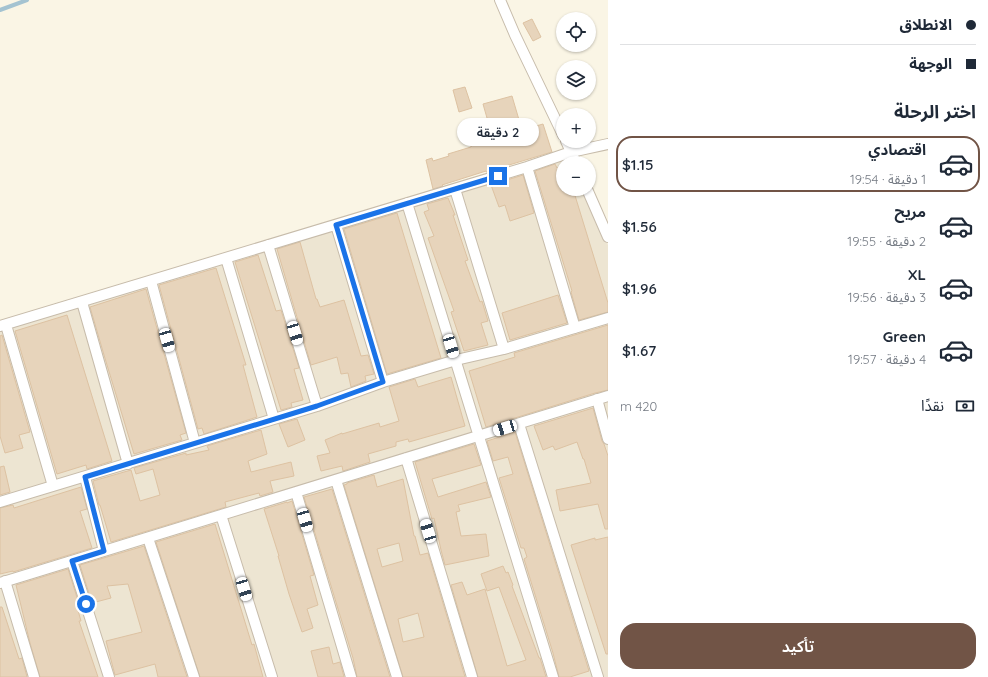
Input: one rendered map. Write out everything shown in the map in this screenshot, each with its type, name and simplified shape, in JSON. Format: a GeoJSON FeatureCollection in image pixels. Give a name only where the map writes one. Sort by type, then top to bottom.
{"type":"FeatureCollection","features":[{"type":"Feature","properties":{"kind":"street"},"geometry":{"type":"LineString","coordinates":[[500,0],[556,120]]}},
{"type":"Feature","properties":{"kind":"street"},"geometry":{"type":"LineString","coordinates":[[53,486],[3,326],[527,167],[571,152],[608,144]]}},
{"type":"Feature","properties":{"kind":"street"},"geometry":{"type":"LineString","coordinates":[[569,148],[573,156]]}},
{"type":"Feature","properties":{"kind":"street"},"geometry":{"type":"LineString","coordinates":[[527,167],[576,328]]}},
{"type":"Feature","properties":{"kind":"street"},"geometry":{"type":"LineString","coordinates":[[455,189],[504,349]]}},
{"type":"Feature","properties":{"kind":"street"},"geometry":{"type":"LineString","coordinates":[[590,196],[608,237]]}},
{"type":"Feature","properties":{"kind":"street"},"geometry":{"type":"LineString","coordinates":[[407,203],[553,677]]}},
{"type":"Feature","properties":{"kind":"street"},"geometry":{"type":"LineString","coordinates":[[336,225],[383,382]]}},
{"type":"Feature","properties":{"kind":"street"},"geometry":{"type":"LineString","coordinates":[[268,245],[317,406]]}},
{"type":"Feature","properties":{"kind":"street"},"geometry":{"type":"LineString","coordinates":[[226,258],[274,419]]}},
{"type":"Feature","properties":{"kind":"street"},"geometry":{"type":"LineString","coordinates":[[151,281],[196,443]]}},
{"type":"Feature","properties":{"kind":"street"},"geometry":{"type":"LineString","coordinates":[[82,302],[128,464]]}},
{"type":"Feature","properties":{"kind":"street"},"geometry":{"type":"LineString","coordinates":[[0,502],[317,406],[383,382],[456,360],[504,349],[608,318]]}},
{"type":"Feature","properties":{"kind":"street"},"geometry":{"type":"LineString","coordinates":[[34,677],[3,582],[608,396]]}},
{"type":"Feature","properties":{"kind":"street"},"geometry":{"type":"LineString","coordinates":[[597,400],[608,438]]}},
{"type":"Feature","properties":{"kind":"street"},"geometry":{"type":"LineString","coordinates":[[519,424],[597,677],[608,673]]}},
{"type":"Feature","properties":{"kind":"street"},"geometry":{"type":"LineString","coordinates":[[406,458],[472,677]]}},
{"type":"Feature","properties":{"kind":"street"},"geometry":{"type":"LineString","coordinates":[[85,477],[104,551]]}},
{"type":"Feature","properties":{"kind":"street"},"geometry":{"type":"LineString","coordinates":[[336,480],[397,677]]}},
{"type":"Feature","properties":{"kind":"street"},"geometry":{"type":"LineString","coordinates":[[296,492],[351,677]]}},
{"type":"Feature","properties":{"kind":"street"},"geometry":{"type":"LineString","coordinates":[[221,515],[272,677]]}},
{"type":"Feature","properties":{"kind":"street"},"geometry":{"type":"LineString","coordinates":[[148,538],[194,677]]}},
{"type":"Feature","properties":{"kind":"street"},"geometry":{"type":"LineString","coordinates":[[72,561],[109,677]]}},
{"type":"Feature","properties":{"kind":"shaded area"},"geometry":{"type":"Polygon","coordinates":[[[571,152],[573,156],[558,156],[571,152]]]}},
{"type":"Feature","properties":{"kind":"shaded area"},"geometry":{"type":"Polygon","coordinates":[[[556,157],[556,196],[589,196],[608,245],[608,677],[0,677],[0,326],[556,157]]]}},
{"type":"Feature","properties":{"kind":"building"},"geometry":{"type":"Polygon","coordinates":[[[532,19],[541,37],[533,41],[523,23],[532,19]]]}},
{"type":"Feature","properties":{"kind":"building"},"geometry":{"type":"Polygon","coordinates":[[[465,87],[472,108],[459,112],[453,90],[465,87]]]}},
{"type":"Feature","properties":{"kind":"building"},"geometry":{"type":"Polygon","coordinates":[[[512,96],[522,130],[543,124],[552,152],[486,171],[433,189],[426,160],[432,158],[433,161],[449,156],[448,154],[493,139],[483,104],[512,96]]]}},
{"type":"Feature","properties":{"kind":"building"},"geometry":{"type":"Polygon","coordinates":[[[555,164],[556,196],[575,196],[608,303],[608,312],[579,320],[571,292],[572,291],[535,171],[555,164]]]}},
{"type":"Feature","properties":{"kind":"building"},"geometry":{"type":"Polygon","coordinates":[[[523,175],[534,213],[510,221],[505,205],[499,207],[491,185],[523,175]]]}},
{"type":"Feature","properties":{"kind":"building"},"geometry":{"type":"Polygon","coordinates":[[[448,198],[455,215],[453,215],[468,260],[465,261],[480,302],[482,301],[488,321],[481,323],[488,345],[464,351],[451,312],[454,311],[428,238],[434,236],[424,212],[429,210],[427,204],[448,198]]]}},
{"type":"Feature","properties":{"kind":"building"},"geometry":{"type":"Polygon","coordinates":[[[397,213],[441,358],[387,374],[344,229],[397,213]]]}},
{"type":"Feature","properties":{"kind":"building"},"geometry":{"type":"Polygon","coordinates":[[[300,242],[316,299],[320,307],[344,300],[361,356],[368,355],[374,374],[365,376],[366,381],[351,387],[348,373],[341,374],[337,357],[311,365],[277,249],[300,242]]]}},
{"type":"Feature","properties":{"kind":"building"},"geometry":{"type":"Polygon","coordinates":[[[258,255],[276,311],[281,310],[299,368],[294,369],[303,400],[291,403],[292,407],[281,410],[235,262],[258,255]]]}},
{"type":"Feature","properties":{"kind":"building"},"geometry":{"type":"Polygon","coordinates":[[[216,268],[246,365],[243,365],[257,417],[204,434],[202,428],[198,429],[159,285],[216,268]]]}},
{"type":"Feature","properties":{"kind":"building"},"geometry":{"type":"Polygon","coordinates":[[[146,289],[186,433],[180,435],[182,440],[134,454],[90,307],[146,289]]]}},
{"type":"Feature","properties":{"kind":"building"},"geometry":{"type":"Polygon","coordinates":[[[558,295],[567,323],[510,340],[502,313],[558,295]]]}},
{"type":"Feature","properties":{"kind":"building"},"geometry":{"type":"Polygon","coordinates":[[[67,315],[112,461],[87,469],[86,465],[57,474],[15,331],[67,315]]]}},
{"type":"Feature","properties":{"kind":"building"},"geometry":{"type":"Polygon","coordinates":[[[608,325],[608,390],[486,427],[469,371],[515,357],[514,353],[608,325]]]}},
{"type":"Feature","properties":{"kind":"building"},"geometry":{"type":"Polygon","coordinates":[[[2,335],[30,432],[19,435],[23,448],[5,453],[0,436],[0,336],[2,335]]]}},
{"type":"Feature","properties":{"kind":"building"},"geometry":{"type":"Polygon","coordinates":[[[451,377],[465,426],[409,442],[408,439],[396,442],[396,446],[368,454],[370,462],[343,471],[342,466],[321,471],[317,456],[330,453],[325,440],[342,433],[379,423],[380,427],[399,421],[389,387],[415,379],[418,387],[451,377]]]}},
{"type":"Feature","properties":{"kind":"building"},"geometry":{"type":"Polygon","coordinates":[[[593,408],[602,441],[608,456],[608,529],[605,529],[598,504],[560,511],[556,490],[591,483],[584,459],[577,442],[555,450],[553,446],[543,450],[534,426],[593,408]]]}},
{"type":"Feature","properties":{"kind":"building"},"geometry":{"type":"Polygon","coordinates":[[[297,419],[305,440],[288,447],[279,424],[297,419]]]}},
{"type":"Feature","properties":{"kind":"building"},"geometry":{"type":"Polygon","coordinates":[[[261,430],[267,454],[248,461],[251,472],[291,462],[294,476],[270,481],[273,492],[260,496],[259,493],[225,502],[226,507],[111,542],[93,481],[131,470],[140,501],[160,495],[153,469],[136,474],[134,468],[186,453],[186,455],[209,450],[207,446],[261,430]]]}},
{"type":"Feature","properties":{"kind":"building"},"geometry":{"type":"Polygon","coordinates":[[[515,432],[589,671],[570,677],[559,677],[524,559],[527,557],[524,548],[521,548],[499,478],[513,474],[508,457],[493,461],[487,441],[515,432]]]}},
{"type":"Feature","properties":{"kind":"building"},"geometry":{"type":"Polygon","coordinates":[[[474,444],[481,465],[432,479],[438,497],[486,482],[491,497],[458,505],[460,511],[456,512],[461,536],[486,534],[489,556],[445,565],[434,518],[432,519],[415,462],[474,444]]]}},
{"type":"Feature","properties":{"kind":"building"},"geometry":{"type":"Polygon","coordinates":[[[4,466],[10,492],[0,495],[0,467],[4,466]]]}},
{"type":"Feature","properties":{"kind":"building"},"geometry":{"type":"Polygon","coordinates":[[[374,475],[377,487],[403,479],[414,536],[420,555],[428,553],[465,677],[403,677],[344,485],[374,475]],[[399,543],[377,549],[382,567],[403,561],[399,543]],[[418,613],[398,619],[403,642],[424,637],[418,613]]]}},
{"type":"Feature","properties":{"kind":"building"},"geometry":{"type":"Polygon","coordinates":[[[81,487],[87,509],[80,511],[92,548],[13,572],[0,574],[0,508],[13,505],[14,508],[81,487]]]}},
{"type":"Feature","properties":{"kind":"building"},"geometry":{"type":"Polygon","coordinates":[[[332,489],[390,677],[357,677],[353,658],[304,497],[332,489]]]}},
{"type":"Feature","properties":{"kind":"building"},"geometry":{"type":"Polygon","coordinates":[[[292,501],[314,575],[310,576],[318,605],[307,609],[313,628],[302,632],[289,594],[264,509],[292,501]]]}},
{"type":"Feature","properties":{"kind":"building"},"geometry":{"type":"Polygon","coordinates":[[[215,524],[252,645],[254,644],[263,677],[200,677],[156,542],[215,524]]]}},
{"type":"Feature","properties":{"kind":"building"},"geometry":{"type":"Polygon","coordinates":[[[608,537],[608,654],[606,654],[571,545],[595,538],[595,540],[608,537]]]}},
{"type":"Feature","properties":{"kind":"building"},"geometry":{"type":"Polygon","coordinates":[[[144,546],[187,677],[158,677],[155,664],[115,675],[106,641],[142,632],[128,584],[107,586],[111,598],[92,603],[80,565],[144,546]]]}},
{"type":"Feature","properties":{"kind":"building"},"geometry":{"type":"Polygon","coordinates":[[[503,566],[506,573],[508,572],[546,677],[478,677],[451,585],[462,582],[467,595],[485,589],[507,666],[526,660],[499,587],[487,591],[481,574],[503,566]]]}},
{"type":"Feature","properties":{"kind":"building"},"geometry":{"type":"Polygon","coordinates":[[[68,569],[80,607],[77,607],[81,621],[79,621],[98,677],[40,677],[30,643],[16,585],[68,569]]]}},
{"type":"Feature","properties":{"kind":"building"},"geometry":{"type":"Polygon","coordinates":[[[0,607],[2,607],[19,659],[22,658],[27,677],[0,677],[0,607]]]}},
{"type":"Feature","properties":{"kind":"building"},"geometry":{"type":"Polygon","coordinates":[[[329,647],[333,664],[340,662],[344,677],[318,677],[311,651],[329,647]]]}},
{"type":"Feature","properties":{"kind":"waterway"},"geometry":{"type":"LineString","coordinates":[[0,10],[27,0]]}},
{"type":"Feature","properties":{"kind":"route"},"geometry":{"type":"LineString","coordinates":[[86,604],[72,561],[104,551],[85,477],[317,406],[383,382],[336,225],[498,176]]}}]}
